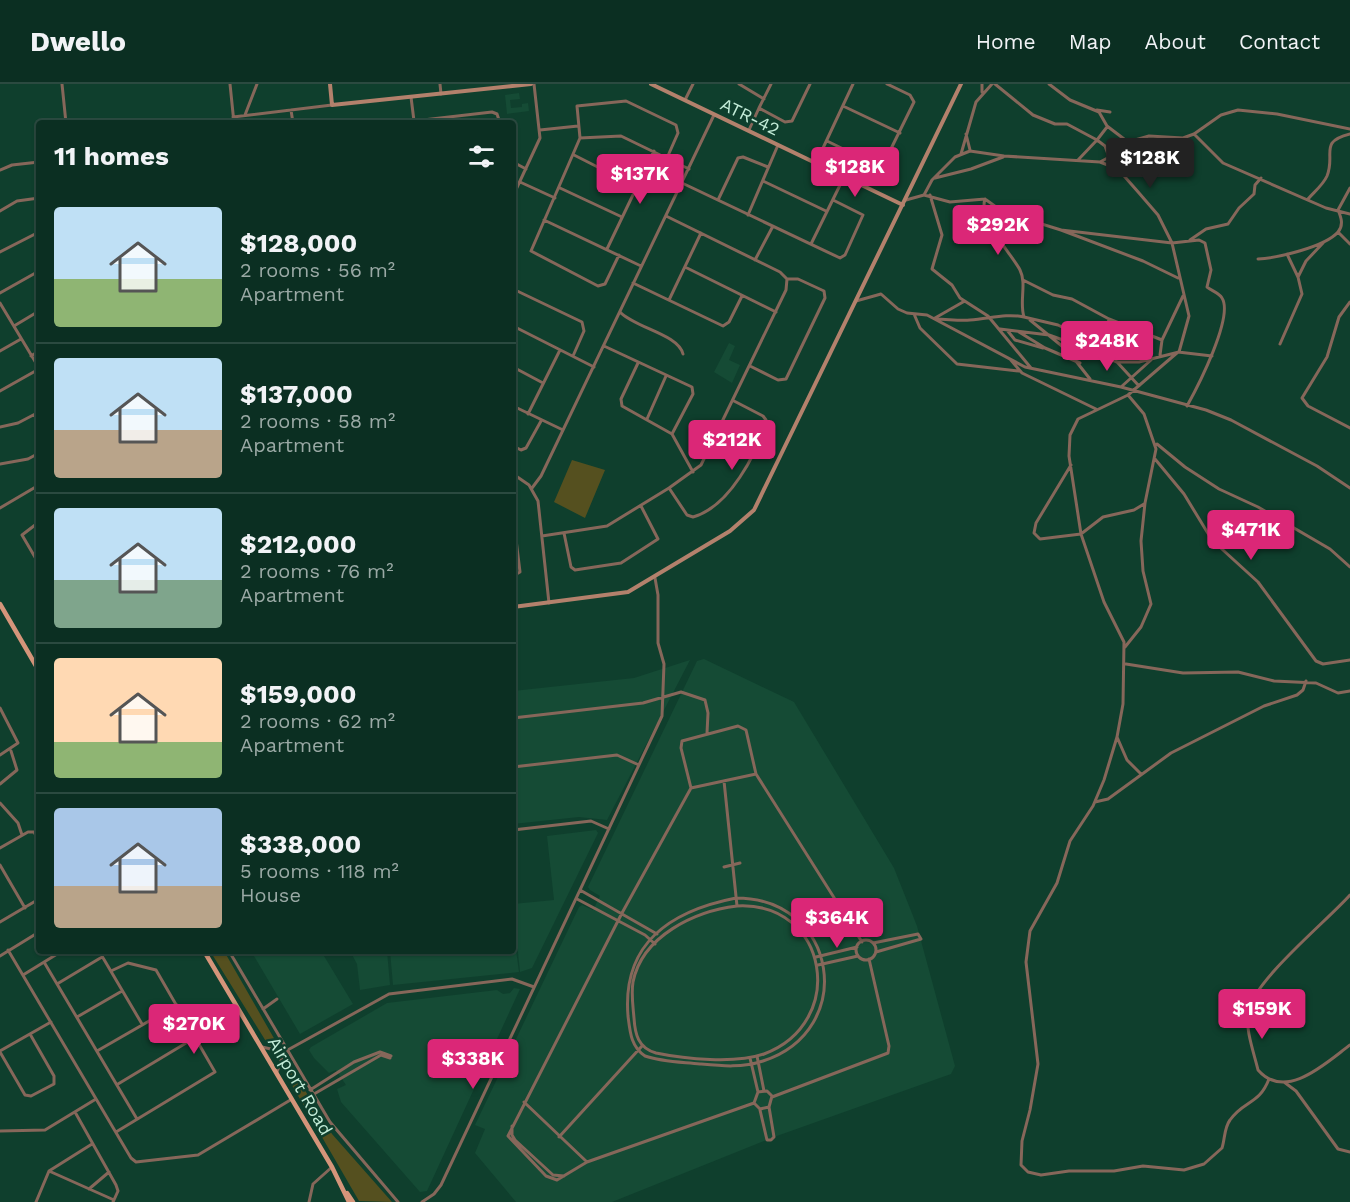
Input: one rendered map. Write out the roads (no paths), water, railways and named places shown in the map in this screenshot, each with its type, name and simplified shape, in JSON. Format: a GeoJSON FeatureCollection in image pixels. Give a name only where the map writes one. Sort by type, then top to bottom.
{"type":"FeatureCollection","features":[{"type":"Feature","properties":{"kind":"main road"},"geometry":{"type":"LineString","coordinates":[[330,84],[332,105],[533,84]]}},
{"type":"Feature","properties":{"kind":"main road","name":"ATR-42"},"geometry":{"type":"LineString","coordinates":[[651,84],[903,205]]}},
{"type":"Feature","properties":{"kind":"main road"},"geometry":{"type":"LineString","coordinates":[[516,607],[614,596],[628,592],[655,578],[730,531],[754,510],[961,84]]}},
{"type":"Feature","properties":{"kind":"main road"},"geometry":{"type":"LineString","coordinates":[[0,604],[36,666]]}},
{"type":"Feature","properties":{"kind":"main road","name":"Airport Road"},"geometry":{"type":"LineString","coordinates":[[206,954],[351,1202]]}},
{"type":"Feature","properties":{"kind":"street"},"geometry":{"type":"LineString","coordinates":[[62,84],[66,120]]}},
{"type":"Feature","properties":{"kind":"street"},"geometry":{"type":"LineString","coordinates":[[230,84],[234,120]]}},
{"type":"Feature","properties":{"kind":"street"},"geometry":{"type":"LineString","coordinates":[[245,115],[257,84]]}},
{"type":"Feature","properties":{"kind":"street"},"geometry":{"type":"LineString","coordinates":[[440,84],[441,94]]}},
{"type":"Feature","properties":{"kind":"street"},"geometry":{"type":"LineString","coordinates":[[516,190],[539,143],[540,130],[533,84]]}},
{"type":"Feature","properties":{"kind":"street"},"geometry":{"type":"LineString","coordinates":[[685,100],[693,84]]}},
{"type":"Feature","properties":{"kind":"street"},"geometry":{"type":"LineString","coordinates":[[739,84],[764,99]]}},
{"type":"Feature","properties":{"kind":"street"},"geometry":{"type":"LineString","coordinates":[[748,132],[771,84]]}},
{"type":"Feature","properties":{"kind":"street"},"geometry":{"type":"LineString","coordinates":[[759,108],[785,122],[792,121],[810,84]]}},
{"type":"Feature","properties":{"kind":"street"},"geometry":{"type":"LineString","coordinates":[[826,141],[881,166],[914,102],[910,95],[886,84]]}},
{"type":"Feature","properties":{"kind":"street"},"geometry":{"type":"LineString","coordinates":[[961,154],[971,115],[981,94],[982,84]]}},
{"type":"Feature","properties":{"kind":"street"},"geometry":{"type":"LineString","coordinates":[[981,94],[994,84],[1033,115],[1055,124],[1067,124],[1097,140],[1105,146],[1108,157]]}},
{"type":"Feature","properties":{"kind":"street"},"geometry":{"type":"LineString","coordinates":[[1048,84],[1080,106],[1110,112]]}},
{"type":"Feature","properties":{"kind":"street"},"geometry":{"type":"LineString","coordinates":[[816,163],[851,85]]}},
{"type":"Feature","properties":{"kind":"street"},"geometry":{"type":"LineString","coordinates":[[411,97],[414,120]]}},
{"type":"Feature","properties":{"kind":"street"},"geometry":{"type":"LineString","coordinates":[[619,255],[605,284],[598,286],[532,252],[531,248],[560,188],[580,138],[576,110],[580,104],[629,102],[677,126],[678,133],[667,158]]}},
{"type":"Feature","properties":{"kind":"street"},"geometry":{"type":"LineString","coordinates":[[233,117],[332,105]]}},
{"type":"Feature","properties":{"kind":"street"},"geometry":{"type":"LineString","coordinates":[[843,106],[900,133]]}},
{"type":"Feature","properties":{"kind":"street"},"geometry":{"type":"LineString","coordinates":[[291,110],[293,120]]}},
{"type":"Feature","properties":{"kind":"street"},"geometry":{"type":"LineString","coordinates":[[1095,110],[1122,140],[1135,142]]}},
{"type":"Feature","properties":{"kind":"street"},"geometry":{"type":"LineString","coordinates":[[1100,162],[1149,136],[1183,138],[1194,134],[1221,115],[1244,110],[1350,132]]}},
{"type":"Feature","properties":{"kind":"street"},"geometry":{"type":"LineString","coordinates":[[423,120],[492,112],[497,114],[499,120]]}},
{"type":"Feature","properties":{"kind":"street"},"geometry":{"type":"LineString","coordinates":[[532,488],[541,476],[714,115]]}},
{"type":"Feature","properties":{"kind":"street"},"geometry":{"type":"LineString","coordinates":[[540,130],[578,126]]}},
{"type":"Feature","properties":{"kind":"street"},"geometry":{"type":"LineString","coordinates":[[1077,161],[1107,126]]}},
{"type":"Feature","properties":{"kind":"street"},"geometry":{"type":"LineString","coordinates":[[1308,199],[1327,175],[1329,147],[1334,140],[1350,132]]}},
{"type":"Feature","properties":{"kind":"street"},"geometry":{"type":"LineString","coordinates":[[966,134],[970,151]]}},
{"type":"Feature","properties":{"kind":"street"},"geometry":{"type":"LineString","coordinates":[[1194,134],[1222,163],[1350,214]]}},
{"type":"Feature","properties":{"kind":"street"},"geometry":{"type":"LineString","coordinates":[[580,138],[621,136],[689,169]]}},
{"type":"Feature","properties":{"kind":"street"},"geometry":{"type":"LineString","coordinates":[[748,215],[778,145]]}},
{"type":"Feature","properties":{"kind":"street"},"geometry":{"type":"LineString","coordinates":[[607,249],[654,151]]}},
{"type":"Feature","properties":{"kind":"street"},"geometry":{"type":"LineString","coordinates":[[924,195],[935,178],[961,154],[970,151],[1004,156],[1100,162],[1118,169],[1151,206],[1172,243],[1189,322],[1179,352],[1128,395],[1098,410],[1084,414],[1071,429],[1069,449],[1081,534],[1104,602],[1123,636],[1125,664],[1117,737],[1095,802],[1070,841],[1057,883],[1030,931],[1026,962],[1038,1064],[1034,1094],[1022,1141],[1021,1165],[1028,1172],[1041,1175],[1069,1170],[1114,1171],[1143,1166],[1195,1168],[1222,1148],[1226,1127],[1231,1119],[1240,1109],[1264,1093],[1269,1079]]}},
{"type":"Feature","properties":{"kind":"street"},"geometry":{"type":"LineString","coordinates":[[574,155],[637,187]]}},
{"type":"Feature","properties":{"kind":"street"},"geometry":{"type":"LineString","coordinates":[[935,178],[971,170],[1004,156]]}},
{"type":"Feature","properties":{"kind":"street"},"geometry":{"type":"LineString","coordinates":[[718,200],[738,158],[743,157],[768,167]]}},
{"type":"Feature","properties":{"kind":"street"},"geometry":{"type":"LineString","coordinates":[[0,170],[12,165],[36,162]]}},
{"type":"Feature","properties":{"kind":"street"},"geometry":{"type":"LineString","coordinates":[[516,164],[526,169]]}},
{"type":"Feature","properties":{"kind":"street"},"geometry":{"type":"LineString","coordinates":[[812,244],[844,177]]}},
{"type":"Feature","properties":{"kind":"street"},"geometry":{"type":"LineString","coordinates":[[1189,241],[1206,229],[1228,224],[1239,208],[1254,194],[1255,185],[1261,178]]}},
{"type":"Feature","properties":{"kind":"street"},"geometry":{"type":"LineString","coordinates":[[763,181],[827,211]]}},
{"type":"Feature","properties":{"kind":"street"},"geometry":{"type":"LineString","coordinates":[[520,182],[555,198]]}},
{"type":"Feature","properties":{"kind":"street"},"geometry":{"type":"LineString","coordinates":[[682,183],[837,257],[845,255],[862,216],[833,200]]}},
{"type":"Feature","properties":{"kind":"street"},"geometry":{"type":"LineString","coordinates":[[560,188],[622,217]]}},
{"type":"Feature","properties":{"kind":"street"},"geometry":{"type":"LineString","coordinates":[[1338,210],[1350,188]]}},
{"type":"Feature","properties":{"kind":"street"},"geometry":{"type":"LineString","coordinates":[[906,200],[924,195],[950,202],[985,199],[1003,212],[1061,230],[1143,261],[1178,278]]}},
{"type":"Feature","properties":{"kind":"street"},"geometry":{"type":"LineString","coordinates":[[930,195],[942,235],[932,269],[952,285],[964,302],[988,316],[1017,354],[1032,368]]}},
{"type":"Feature","properties":{"kind":"street"},"geometry":{"type":"LineString","coordinates":[[0,212],[17,201],[36,198]]}},
{"type":"Feature","properties":{"kind":"street"},"geometry":{"type":"LineString","coordinates":[[985,199],[987,217],[1019,269],[1023,280],[1021,309],[1024,317],[1049,335],[1080,363],[1090,379]]}},
{"type":"Feature","properties":{"kind":"street"},"geometry":{"type":"LineString","coordinates":[[1298,277],[1306,261],[1338,232],[1342,219],[1338,210]]}},
{"type":"Feature","properties":{"kind":"street"},"geometry":{"type":"LineString","coordinates":[[666,216],[755,260],[787,279],[798,279],[824,291],[825,298],[786,379],[778,380],[750,366]]}},
{"type":"Feature","properties":{"kind":"street"},"geometry":{"type":"LineString","coordinates":[[544,220],[641,266]]}},
{"type":"Feature","properties":{"kind":"street"},"geometry":{"type":"LineString","coordinates":[[755,260],[773,226]]}},
{"type":"Feature","properties":{"kind":"street"},"geometry":{"type":"LineString","coordinates":[[1061,230],[1172,243],[1199,240],[1205,243],[1211,270],[1207,287],[1219,294],[1224,303],[1212,356],[1187,406]]}},
{"type":"Feature","properties":{"kind":"street"},"geometry":{"type":"LineString","coordinates":[[1338,232],[1350,244]]}},
{"type":"Feature","properties":{"kind":"street"},"geometry":{"type":"LineString","coordinates":[[669,300],[701,233]]}},
{"type":"Feature","properties":{"kind":"street"},"geometry":{"type":"LineString","coordinates":[[0,252],[36,234]]}},
{"type":"Feature","properties":{"kind":"street"},"geometry":{"type":"LineString","coordinates":[[1258,259],[1287,254],[1325,242]]}},
{"type":"Feature","properties":{"kind":"street"},"geometry":{"type":"LineString","coordinates":[[1280,344],[1302,294],[1298,277],[1287,254]]}},
{"type":"Feature","properties":{"kind":"street"},"geometry":{"type":"LineString","coordinates":[[685,267],[776,312]]}},
{"type":"Feature","properties":{"kind":"street"},"geometry":{"type":"LineString","coordinates":[[0,293],[36,273]]}},
{"type":"Feature","properties":{"kind":"street"},"geometry":{"type":"LineString","coordinates":[[542,536],[602,528],[669,489],[693,472],[705,460],[786,290],[787,279]]}},
{"type":"Feature","properties":{"kind":"street"},"geometry":{"type":"LineString","coordinates":[[1023,280],[1053,295],[1072,299],[1109,319],[1162,340]]}},
{"type":"Feature","properties":{"kind":"street"},"geometry":{"type":"LineString","coordinates":[[633,283],[723,326],[729,322],[742,296]]}},
{"type":"Feature","properties":{"kind":"street"},"geometry":{"type":"LineString","coordinates":[[516,291],[582,322],[584,331],[573,356]]}},
{"type":"Feature","properties":{"kind":"street"},"geometry":{"type":"LineString","coordinates":[[856,301],[880,294],[898,309],[927,315],[1010,359],[1032,368],[1133,390],[1231,420],[1317,466],[1350,488]]}},
{"type":"Feature","properties":{"kind":"street"},"geometry":{"type":"LineString","coordinates":[[1160,355],[1162,340],[1183,295]]}},
{"type":"Feature","properties":{"kind":"street"},"geometry":{"type":"LineString","coordinates":[[933,319],[964,302]]}},
{"type":"Feature","properties":{"kind":"street"},"geometry":{"type":"LineString","coordinates":[[1350,302],[1339,317],[1327,357],[1302,398],[1308,406],[1350,428]]}},
{"type":"Feature","properties":{"kind":"street"},"geometry":{"type":"LineString","coordinates":[[0,303],[36,363]]}},
{"type":"Feature","properties":{"kind":"street"},"geometry":{"type":"LineString","coordinates":[[620,312],[630,322],[672,340],[681,349],[682,354]]}},
{"type":"Feature","properties":{"kind":"street"},"geometry":{"type":"LineString","coordinates":[[14,326],[36,313]]}},
{"type":"Feature","properties":{"kind":"street"},"geometry":{"type":"LineString","coordinates":[[914,314],[920,328],[957,364],[1019,371],[1098,410]]}},
{"type":"Feature","properties":{"kind":"street"},"geometry":{"type":"LineString","coordinates":[[933,319],[970,321],[988,316],[1024,317],[1058,325],[1094,352]]}},
{"type":"Feature","properties":{"kind":"street"},"geometry":{"type":"LineString","coordinates":[[1101,355],[1109,319]]}},
{"type":"Feature","properties":{"kind":"street"},"geometry":{"type":"LineString","coordinates":[[516,328],[594,367]]}},
{"type":"Feature","properties":{"kind":"street"},"geometry":{"type":"LineString","coordinates":[[1000,329],[1049,335],[1117,362],[1152,359]]}},
{"type":"Feature","properties":{"kind":"street"},"geometry":{"type":"LineString","coordinates":[[1007,330],[1016,340],[1044,348],[1080,363]]}},
{"type":"Feature","properties":{"kind":"street"},"geometry":{"type":"LineString","coordinates":[[1018,331],[1044,348]]}},
{"type":"Feature","properties":{"kind":"street"},"geometry":{"type":"LineString","coordinates":[[0,351],[21,339]]}},
{"type":"Feature","properties":{"kind":"street"},"geometry":{"type":"LineString","coordinates":[[604,346],[693,389],[672,434]]}},
{"type":"Feature","properties":{"kind":"street"},"geometry":{"type":"LineString","coordinates":[[1104,347],[1139,386]]}},
{"type":"Feature","properties":{"kind":"street"},"geometry":{"type":"LineString","coordinates":[[528,414],[560,350]]}},
{"type":"Feature","properties":{"kind":"street"},"geometry":{"type":"LineString","coordinates":[[1121,387],[1152,359],[1160,355],[1179,352],[1205,357],[1212,356]]}},
{"type":"Feature","properties":{"kind":"street"},"geometry":{"type":"LineString","coordinates":[[32,356],[36,353]]}},
{"type":"Feature","properties":{"kind":"street"},"geometry":{"type":"LineString","coordinates":[[1010,359],[1019,371]]}},
{"type":"Feature","properties":{"kind":"street"},"geometry":{"type":"LineString","coordinates":[[638,363],[621,402],[624,407],[672,434],[693,472]]}},
{"type":"Feature","properties":{"kind":"street"},"geometry":{"type":"LineString","coordinates":[[516,369],[543,383]]}},
{"type":"Feature","properties":{"kind":"street"},"geometry":{"type":"LineString","coordinates":[[0,391],[36,370]]}},
{"type":"Feature","properties":{"kind":"street"},"geometry":{"type":"LineString","coordinates":[[647,419],[666,376]]}},
{"type":"Feature","properties":{"kind":"street"},"geometry":{"type":"LineString","coordinates":[[1125,647],[1142,627],[1151,604],[1142,562],[1145,503],[1155,459],[1155,443],[1144,414],[1128,395]]}},
{"type":"Feature","properties":{"kind":"street"},"geometry":{"type":"LineString","coordinates":[[669,489],[687,515],[693,517],[728,494],[737,483],[766,420],[763,416],[734,401]]}},
{"type":"Feature","properties":{"kind":"street"},"geometry":{"type":"LineString","coordinates":[[516,408],[563,430]]}},
{"type":"Feature","properties":{"kind":"street"},"geometry":{"type":"LineString","coordinates":[[0,427],[18,423],[36,414]]}},
{"type":"Feature","properties":{"kind":"street"},"geometry":{"type":"LineString","coordinates":[[516,448],[521,450],[526,448],[541,421]]}},
{"type":"Feature","properties":{"kind":"street"},"geometry":{"type":"LineString","coordinates":[[1155,443],[1185,467],[1219,489],[1258,507],[1317,541],[1350,567]]}},
{"type":"Feature","properties":{"kind":"street"},"geometry":{"type":"LineString","coordinates":[[0,464],[28,459],[36,455]]}},
{"type":"Feature","properties":{"kind":"street"},"geometry":{"type":"LineString","coordinates":[[1155,459],[1184,494],[1212,540],[1258,582],[1316,661],[1323,664],[1350,660]]}},
{"type":"Feature","properties":{"kind":"street"},"geometry":{"type":"LineString","coordinates":[[1071,463],[1047,502],[1034,533],[1043,540],[1081,534],[1107,515],[1134,510],[1145,503]]}},
{"type":"Feature","properties":{"kind":"street"},"geometry":{"type":"LineString","coordinates":[[516,476],[532,488],[538,501],[549,603]]}},
{"type":"Feature","properties":{"kind":"street"},"geometry":{"type":"LineString","coordinates":[[0,508],[36,487]]}},
{"type":"Feature","properties":{"kind":"street"},"geometry":{"type":"LineString","coordinates":[[564,533],[572,569],[621,563],[658,539],[641,506]]}},
{"type":"Feature","properties":{"kind":"street"},"geometry":{"type":"LineString","coordinates":[[36,524],[22,535],[36,559]]}},
{"type":"Feature","properties":{"kind":"street"},"geometry":{"type":"LineString","coordinates":[[516,539],[520,572],[516,574]]}},
{"type":"Feature","properties":{"kind":"street"},"geometry":{"type":"LineString","coordinates":[[422,1202],[434,1194],[441,1185],[662,717],[664,664],[658,643],[658,595],[655,578]]}},
{"type":"Feature","properties":{"kind":"street"},"geometry":{"type":"LineString","coordinates":[[1125,664],[1175,672],[1232,671],[1274,681],[1306,681],[1323,685],[1338,693],[1350,691]]}},
{"type":"Feature","properties":{"kind":"street"},"geometry":{"type":"LineString","coordinates":[[1095,802],[1108,799],[1171,753],[1273,702],[1297,695],[1303,690],[1306,681]]}},
{"type":"Feature","properties":{"kind":"street"},"geometry":{"type":"LineString","coordinates":[[516,718],[644,704],[681,692],[703,698],[708,713],[707,733]]}},
{"type":"Feature","properties":{"kind":"street"},"geometry":{"type":"LineString","coordinates":[[0,708],[18,740],[18,745],[0,755]]}},
{"type":"Feature","properties":{"kind":"street"},"geometry":{"type":"LineString","coordinates":[[754,1103],[587,1162],[557,1180],[550,1179],[507,1134],[622,913],[691,789],[680,744],[684,739],[738,726],[744,728],[756,774],[862,942]]}},
{"type":"Feature","properties":{"kind":"street"},"geometry":{"type":"LineString","coordinates":[[1117,737],[1127,760],[1141,774]]}},
{"type":"Feature","properties":{"kind":"street"},"geometry":{"type":"LineString","coordinates":[[0,784],[17,770],[11,750]]}},
{"type":"Feature","properties":{"kind":"street"},"geometry":{"type":"LineString","coordinates":[[516,767],[617,755],[639,765]]}},
{"type":"Feature","properties":{"kind":"street"},"geometry":{"type":"LineString","coordinates":[[691,789],[756,774]]}},
{"type":"Feature","properties":{"kind":"street"},"geometry":{"type":"LineString","coordinates":[[724,781],[737,906]]}},
{"type":"Feature","properties":{"kind":"street"},"geometry":{"type":"LineString","coordinates":[[0,803],[18,823],[22,835]]}},
{"type":"Feature","properties":{"kind":"street"},"geometry":{"type":"LineString","coordinates":[[516,830],[591,821],[609,829]]}},
{"type":"Feature","properties":{"kind":"street"},"geometry":{"type":"LineString","coordinates":[[0,849],[22,835],[34,832],[36,836]]}},
{"type":"Feature","properties":{"kind":"street"},"geometry":{"type":"LineString","coordinates":[[724,867],[740,863]]}},
{"type":"Feature","properties":{"kind":"street"},"geometry":{"type":"LineString","coordinates":[[0,865],[25,908]]}},
{"type":"Feature","properties":{"kind":"street"},"geometry":{"type":"LineString","coordinates":[[580,890],[662,938]]}},
{"type":"Feature","properties":{"kind":"street"},"geometry":{"type":"LineString","coordinates":[[1350,895],[1308,934],[1257,992],[1250,1006],[1248,1025],[1258,1070],[1269,1079],[1284,1082],[1296,1091],[1338,1149],[1350,1152]]}},
{"type":"Feature","properties":{"kind":"street"},"geometry":{"type":"LineString","coordinates":[[736,898],[756,899],[786,911],[808,930],[824,963],[824,990],[815,1017],[805,1032],[784,1051],[752,1064],[733,1067],[664,1060],[639,1052],[630,1033],[627,986],[634,962],[657,934],[696,908],[736,898]]}},
{"type":"Feature","properties":{"kind":"street"},"geometry":{"type":"LineString","coordinates":[[576,899],[656,944]]}},
{"type":"Feature","properties":{"kind":"street"},"geometry":{"type":"LineString","coordinates":[[0,922],[36,901]]}},
{"type":"Feature","properties":{"kind":"street"},"geometry":{"type":"LineString","coordinates":[[737,906],[756,906],[782,916],[802,932],[818,965],[816,997],[807,1018],[794,1035],[776,1048],[750,1058],[728,1060],[665,1054],[642,1046],[634,1031],[632,991],[639,967],[662,938],[692,917],[737,906]]}},
{"type":"Feature","properties":{"kind":"street"},"geometry":{"type":"LineString","coordinates":[[0,956],[36,934]]}},
{"type":"Feature","properties":{"kind":"street"},"geometry":{"type":"LineString","coordinates":[[862,942],[873,943],[918,934],[921,937],[920,941],[876,952],[869,959]]}},
{"type":"Feature","properties":{"kind":"street"},"geometry":{"type":"LineString","coordinates":[[816,957],[857,947],[862,942]]}},
{"type":"Feature","properties":{"kind":"street"},"geometry":{"type":"LineString","coordinates":[[873,943],[876,952]]}},
{"type":"Feature","properties":{"kind":"street"},"geometry":{"type":"LineString","coordinates":[[857,947],[858,956]]}},
{"type":"Feature","properties":{"kind":"street"},"geometry":{"type":"LineString","coordinates":[[8,950],[136,1162],[193,1157],[292,1099]]}},
{"type":"Feature","properties":{"kind":"street"},"geometry":{"type":"LineString","coordinates":[[23,975],[57,954]]}},
{"type":"Feature","properties":{"kind":"street"},"geometry":{"type":"LineString","coordinates":[[100,954],[142,1024]]}},
{"type":"Feature","properties":{"kind":"street"},"geometry":{"type":"LineString","coordinates":[[231,954],[285,1051],[335,1130],[398,1202]]}},
{"type":"Feature","properties":{"kind":"street"},"geometry":{"type":"LineString","coordinates":[[818,965],[858,956],[869,959]]}},
{"type":"Feature","properties":{"kind":"street"},"geometry":{"type":"LineString","coordinates":[[57,984],[102,957]]}},
{"type":"Feature","properties":{"kind":"street"},"geometry":{"type":"LineString","coordinates":[[772,1097],[888,1053],[889,1046],[869,959]]}},
{"type":"Feature","properties":{"kind":"street"},"geometry":{"type":"LineString","coordinates":[[44,962],[137,1119]]}},
{"type":"Feature","properties":{"kind":"street"},"geometry":{"type":"LineString","coordinates":[[111,970],[128,963],[155,970],[215,1070],[214,1075],[116,1132]]}},
{"type":"Feature","properties":{"kind":"street"},"geometry":{"type":"LineString","coordinates":[[262,1047],[285,1051],[389,994],[512,979],[534,987]]}},
{"type":"Feature","properties":{"kind":"street"},"geometry":{"type":"LineString","coordinates":[[77,1018],[122,991]]}},
{"type":"Feature","properties":{"kind":"street"},"geometry":{"type":"LineString","coordinates":[[263,1008],[277,999]]}},
{"type":"Feature","properties":{"kind":"street"},"geometry":{"type":"LineString","coordinates":[[97,1051],[177,1005]]}},
{"type":"Feature","properties":{"kind":"street"},"geometry":{"type":"LineString","coordinates":[[30,1034],[54,1076],[54,1084],[31,1096],[25,1095],[0,1052],[30,1034],[51,1022]]}},
{"type":"Feature","properties":{"kind":"street"},"geometry":{"type":"LineString","coordinates":[[117,1085],[196,1037]]}},
{"type":"Feature","properties":{"kind":"street"},"geometry":{"type":"LineString","coordinates":[[1284,1082],[1311,1074],[1350,1045]]}},
{"type":"Feature","properties":{"kind":"street"},"geometry":{"type":"LineString","coordinates":[[559,1137],[639,1052],[642,1046]]}},
{"type":"Feature","properties":{"kind":"street"},"geometry":{"type":"LineString","coordinates":[[276,1074],[285,1051]]}},
{"type":"Feature","properties":{"kind":"street"},"geometry":{"type":"LineString","coordinates":[[310,1090],[358,1060],[380,1052],[390,1057],[381,1055],[313,1095]]}},
{"type":"Feature","properties":{"kind":"street"},"geometry":{"type":"LineString","coordinates":[[757,1056],[764,1090],[772,1097]]}},
{"type":"Feature","properties":{"kind":"street"},"geometry":{"type":"LineString","coordinates":[[750,1058],[758,1092]]}},
{"type":"Feature","properties":{"kind":"street"},"geometry":{"type":"LineString","coordinates":[[764,1090],[754,1096],[754,1103],[760,1109],[766,1140],[774,1137],[769,1107],[772,1097]]}},
{"type":"Feature","properties":{"kind":"street"},"geometry":{"type":"LineString","coordinates":[[0,1124],[2,1131],[41,1131],[96,1099]]}},
{"type":"Feature","properties":{"kind":"street"},"geometry":{"type":"LineString","coordinates":[[524,1102],[587,1162]]}},
{"type":"Feature","properties":{"kind":"street"},"geometry":{"type":"LineString","coordinates":[[760,1109],[769,1107]]}},
{"type":"Feature","properties":{"kind":"street"},"geometry":{"type":"LineString","coordinates":[[49,1171],[113,1201],[117,1188],[75,1112]]}},
{"type":"Feature","properties":{"kind":"street"},"geometry":{"type":"LineString","coordinates":[[36,1202],[49,1171],[92,1143]]}},
{"type":"Feature","properties":{"kind":"street"},"geometry":{"type":"LineString","coordinates":[[309,1202],[313,1184],[333,1170]]}},
{"type":"Feature","properties":{"kind":"street"},"geometry":{"type":"LineString","coordinates":[[89,1189],[109,1172]]}}]}
